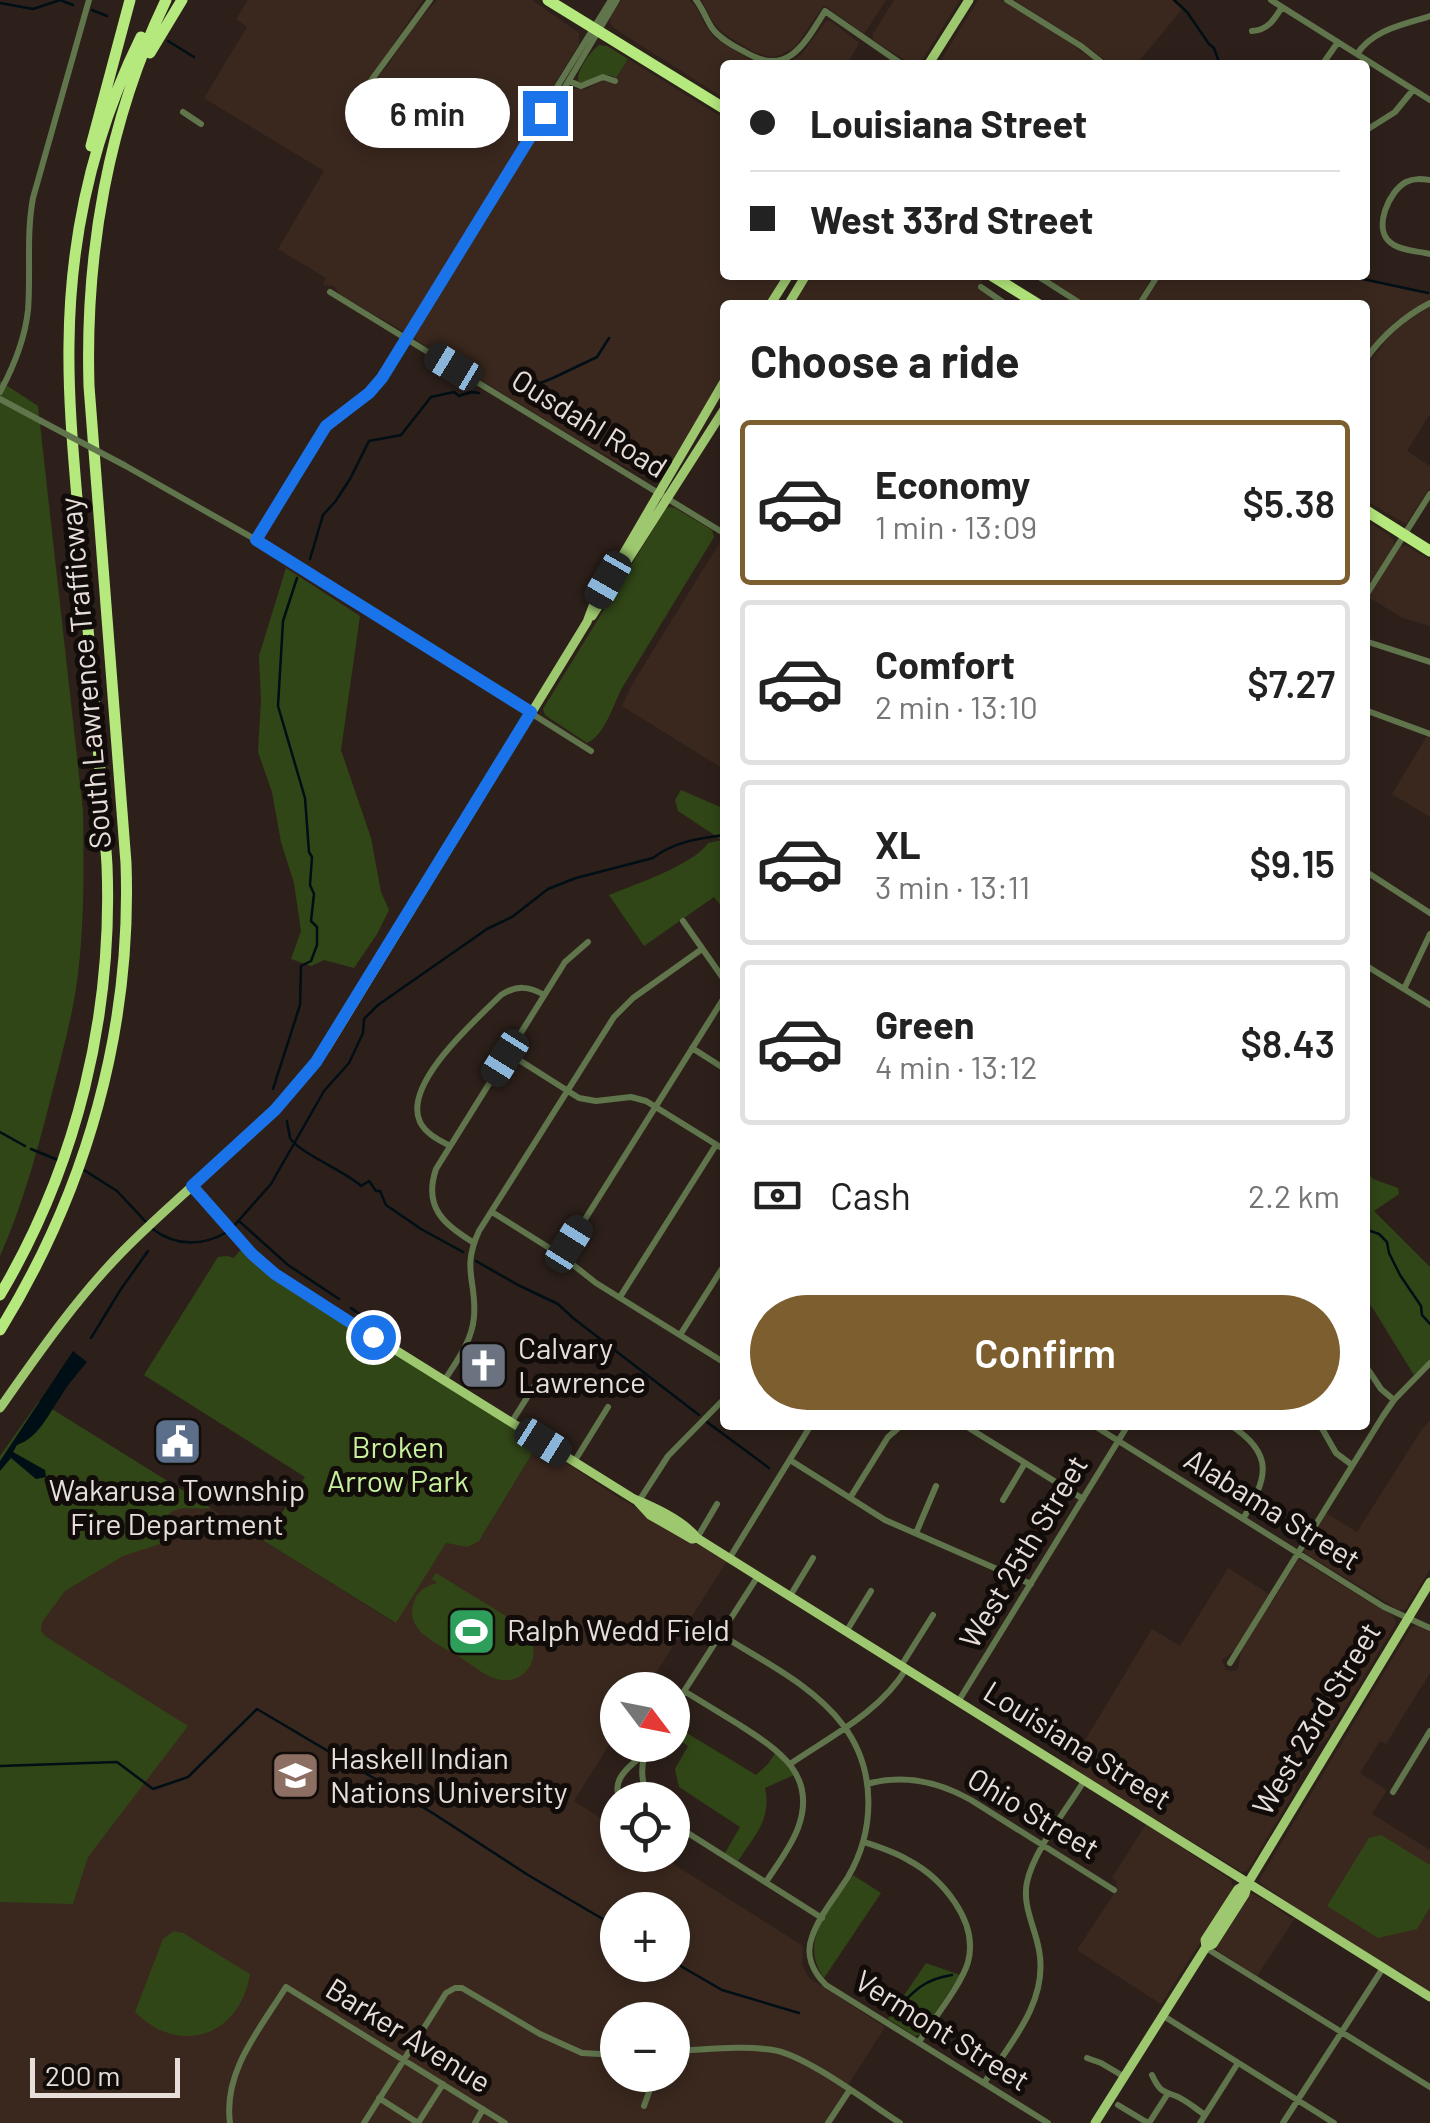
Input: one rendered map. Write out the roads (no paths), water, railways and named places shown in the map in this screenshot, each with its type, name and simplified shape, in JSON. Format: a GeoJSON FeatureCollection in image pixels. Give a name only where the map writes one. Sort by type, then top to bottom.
{"type":"FeatureCollection","features":[{"type":"Feature","properties":{"kind":"highway"},"geometry":{"type":"LineString","coordinates":[[73,265],[89,156],[130,0]]}},
{"type":"Feature","properties":{"kind":"highway","name":"South Lawrence Trafficway"},"geometry":{"type":"LineString","coordinates":[[0,1295],[31,1239],[58,1177],[88,1074],[102,1005],[108,905],[106,841],[68,345],[73,265],[90,175],[128,64],[163,0]]}},
{"type":"Feature","properties":{"kind":"highway","name":"South Lawrence Trafficway"},"geometry":{"type":"LineString","coordinates":[[0,1330],[32,1275],[73,1185],[108,1070],[123,980],[127,914],[125,840],[88,368],[91,281],[113,142],[163,0]]}},
{"type":"Feature","properties":{"kind":"highway"},"geometry":{"type":"LineString","coordinates":[[109,164],[146,60],[182,0]]}},
{"type":"Feature","properties":{"kind":"highway"},"geometry":{"type":"LineString","coordinates":[[548,0],[720,106]]}},
{"type":"Feature","properties":{"kind":"highway"},"geometry":{"type":"LineString","coordinates":[[999,280],[1031,300]]}},
{"type":"Feature","properties":{"kind":"highway"},"geometry":{"type":"LineString","coordinates":[[1370,513],[1430,550]]}},
{"type":"Feature","properties":{"kind":"main road"},"geometry":{"type":"LineString","coordinates":[[931,60],[969,0]]}},
{"type":"Feature","properties":{"kind":"main road"},"geometry":{"type":"LineString","coordinates":[[0,1408],[75,1306],[132,1242],[275,1110],[316,1062],[586,622],[597,611],[720,388]]}},
{"type":"Feature","properties":{"kind":"main road"},"geometry":{"type":"LineString","coordinates":[[702,444],[716,412],[710,404]]}},
{"type":"Feature","properties":{"kind":"main road"},"geometry":{"type":"LineString","coordinates":[[663,496],[720,416]]}},
{"type":"Feature","properties":{"kind":"main road","name":"Louisiana Street"},"geometry":{"type":"LineString","coordinates":[[192,1186],[241,1242],[285,1281],[638,1502],[650,1514],[697,1538],[1430,1997]]}},
{"type":"Feature","properties":{"kind":"main road","name":"West 23rd Street"},"geometry":{"type":"LineString","coordinates":[[1094,2123],[1206,1948],[1205,1940],[1238,1890],[1248,1883],[1430,1582]]}},
{"type":"Feature","properties":{"kind":"street"},"geometry":{"type":"LineString","coordinates":[[89,0],[33,198],[28,231],[26,326],[0,396],[256,540],[592,751]]}},
{"type":"Feature","properties":{"kind":"street"},"geometry":{"type":"LineString","coordinates":[[359,97],[430,0]]}},
{"type":"Feature","properties":{"kind":"street"},"geometry":{"type":"LineString","coordinates":[[256,540],[326,426],[378,384],[614,0]]}},
{"type":"Feature","properties":{"kind":"street"},"geometry":{"type":"LineString","coordinates":[[696,0],[717,34],[763,60]]}},
{"type":"Feature","properties":{"kind":"street"},"geometry":{"type":"LineString","coordinates":[[1008,0],[1099,60]]}},
{"type":"Feature","properties":{"kind":"street"},"geometry":{"type":"LineString","coordinates":[[1270,0],[1366,60]]}},
{"type":"Feature","properties":{"kind":"street"},"geometry":{"type":"LineString","coordinates":[[1252,31],[1269,25],[1282,7]]}},
{"type":"Feature","properties":{"kind":"street"},"geometry":{"type":"LineString","coordinates":[[778,60],[802,47],[825,11],[896,60]]}},
{"type":"Feature","properties":{"kind":"street"},"geometry":{"type":"LineString","coordinates":[[1357,54],[1378,34],[1430,16]]}},
{"type":"Feature","properties":{"kind":"street"},"geometry":{"type":"LineString","coordinates":[[545,113],[553,107],[596,30]]}},
{"type":"Feature","properties":{"kind":"street"},"geometry":{"type":"LineString","coordinates":[[1325,60],[1338,42]]}},
{"type":"Feature","properties":{"kind":"street"},"geometry":{"type":"LineString","coordinates":[[1370,62],[1430,100]]}},
{"type":"Feature","properties":{"kind":"street"},"geometry":{"type":"LineString","coordinates":[[569,80],[581,86],[603,76],[615,81]]}},
{"type":"Feature","properties":{"kind":"street"},"geometry":{"type":"LineString","coordinates":[[1370,128],[1395,112],[1413,90]]}},
{"type":"Feature","properties":{"kind":"street"},"geometry":{"type":"LineString","coordinates":[[183,112],[201,124]]}},
{"type":"Feature","properties":{"kind":"street"},"geometry":{"type":"LineString","coordinates":[[1430,180],[1413,179],[1398,188],[1382,226],[1392,244],[1430,254]]}},
{"type":"Feature","properties":{"kind":"street"},"geometry":{"type":"LineString","coordinates":[[1042,280],[1068,300]]}},
{"type":"Feature","properties":{"kind":"street"},"geometry":{"type":"LineString","coordinates":[[981,288],[999,300]]}},
{"type":"Feature","properties":{"kind":"street","name":"Ousdahl Road"},"geometry":{"type":"LineString","coordinates":[[330,292],[720,531]]}},
{"type":"Feature","properties":{"kind":"street"},"geometry":{"type":"LineString","coordinates":[[1370,354],[1400,322],[1430,303]]}},
{"type":"Feature","properties":{"kind":"street"},"geometry":{"type":"LineString","coordinates":[[1370,589],[1430,494]]}},
{"type":"Feature","properties":{"kind":"street"},"geometry":{"type":"LineString","coordinates":[[1370,643],[1430,662]]}},
{"type":"Feature","properties":{"kind":"street"},"geometry":{"type":"LineString","coordinates":[[1370,712],[1430,734]]}},
{"type":"Feature","properties":{"kind":"street"},"geometry":{"type":"LineString","coordinates":[[1370,874],[1430,913]]}},
{"type":"Feature","properties":{"kind":"street"},"geometry":{"type":"LineString","coordinates":[[682,921],[720,973]]}},
{"type":"Feature","properties":{"kind":"street"},"geometry":{"type":"LineString","coordinates":[[1404,989],[1430,934]]}},
{"type":"Feature","properties":{"kind":"street"},"geometry":{"type":"LineString","coordinates":[[474,1243],[444,1222],[433,1200],[436,1168],[565,962],[588,942]]}},
{"type":"Feature","properties":{"kind":"street"},"geometry":{"type":"LineString","coordinates":[[444,1381],[467,1344],[472,1328],[474,1302],[469,1268],[474,1243],[492,1212],[620,1010],[702,948]]}},
{"type":"Feature","properties":{"kind":"street"},"geometry":{"type":"LineString","coordinates":[[1370,967],[1430,1005]]}},
{"type":"Feature","properties":{"kind":"street"},"geometry":{"type":"LineString","coordinates":[[450,1146],[421,1124],[416,1104],[423,1084],[438,1061],[501,995],[525,988],[544,995]]}},
{"type":"Feature","properties":{"kind":"street"},"geometry":{"type":"LineString","coordinates":[[562,1256],[720,1004]]}},
{"type":"Feature","properties":{"kind":"street"},"geometry":{"type":"LineString","coordinates":[[692,1048],[720,1066]]}},
{"type":"Feature","properties":{"kind":"street"},"geometry":{"type":"LineString","coordinates":[[508,1053],[579,1098],[596,1102],[635,1097],[720,1147]]}},
{"type":"Feature","properties":{"kind":"street"},"geometry":{"type":"LineString","coordinates":[[620,1298],[716,1144]]}},
{"type":"Feature","properties":{"kind":"street"},"geometry":{"type":"LineString","coordinates":[[492,1212],[720,1360]]}},
{"type":"Feature","properties":{"kind":"street"},"geometry":{"type":"LineString","coordinates":[[680,1335],[720,1272]]}},
{"type":"Feature","properties":{"kind":"street"},"geometry":{"type":"LineString","coordinates":[[1230,1663],[1394,1400],[1430,1364]]}},
{"type":"Feature","properties":{"kind":"street"},"geometry":{"type":"LineString","coordinates":[[1370,1373],[1394,1400]]}},
{"type":"Feature","properties":{"kind":"street"},"geometry":{"type":"LineString","coordinates":[[512,1423],[540,1377]]}},
{"type":"Feature","properties":{"kind":"street"},"geometry":{"type":"LineString","coordinates":[[638,1502],[675,1448],[720,1403]]}},
{"type":"Feature","properties":{"kind":"street"},"geometry":{"type":"LineString","coordinates":[[574,1462],[608,1407]]}},
{"type":"Feature","properties":{"kind":"street"},"geometry":{"type":"LineString","coordinates":[[729,1558],[809,1430]]}},
{"type":"Feature","properties":{"kind":"street"},"geometry":{"type":"LineString","coordinates":[[850,1498],[896,1430]]}},
{"type":"Feature","properties":{"kind":"street"},"geometry":{"type":"LineString","coordinates":[[972,1430],[1083,1499]]}},
{"type":"Feature","properties":{"kind":"street","name":"Alabama Street"},"geometry":{"type":"LineString","coordinates":[[1101,1430],[1384,1607],[1430,1628]]}},
{"type":"Feature","properties":{"kind":"street","name":"West 25th Street"},"geometry":{"type":"LineString","coordinates":[[958,1702],[1125,1430]]}},
{"type":"Feature","properties":{"kind":"street"},"geometry":{"type":"LineString","coordinates":[[1236,1430],[1252,1442],[1262,1464],[1261,1487],[1243,1519]]}},
{"type":"Feature","properties":{"kind":"street"},"geometry":{"type":"LineString","coordinates":[[1323,1430],[1336,1453],[1352,1465]]}},
{"type":"Feature","properties":{"kind":"street"},"geometry":{"type":"LineString","coordinates":[[790,1460],[885,1520],[1031,1584]]}},
{"type":"Feature","properties":{"kind":"street"},"geometry":{"type":"LineString","coordinates":[[1002,1500],[1025,1463]]}},
{"type":"Feature","properties":{"kind":"street"},"geometry":{"type":"LineString","coordinates":[[916,1534],[936,1486]]}},
{"type":"Feature","properties":{"kind":"street"},"geometry":{"type":"LineString","coordinates":[[697,1538],[718,1504]]}},
{"type":"Feature","properties":{"kind":"street"},"geometry":{"type":"LineString","coordinates":[[790,1596],[813,1558]]}},
{"type":"Feature","properties":{"kind":"street"},"geometry":{"type":"LineString","coordinates":[[690,1682],[758,1576]]}},
{"type":"Feature","properties":{"kind":"street"},"geometry":{"type":"LineString","coordinates":[[846,1632],[871,1591]]}},
{"type":"Feature","properties":{"kind":"street"},"geometry":{"type":"LineString","coordinates":[[790,1764],[882,1700],[932,1615]]}},
{"type":"Feature","properties":{"kind":"street"},"geometry":{"type":"LineString","coordinates":[[690,1834],[822,1918],[864,1842],[869,1810],[858,1752],[844,1726],[809,1691],[720,1634]]}},
{"type":"Feature","properties":{"kind":"street"},"geometry":{"type":"LineString","coordinates":[[690,1695],[768,1744],[790,1764],[801,1788],[802,1816],[796,1833],[766,1882]]}},
{"type":"Feature","properties":{"kind":"street"},"geometry":{"type":"LineString","coordinates":[[1392,1792],[1430,1730]]}},
{"type":"Feature","properties":{"kind":"street"},"geometry":{"type":"LineString","coordinates":[[618,1782],[635,1762]]}},
{"type":"Feature","properties":{"kind":"street","name":"Ohio Street"},"geometry":{"type":"LineString","coordinates":[[867,1784],[906,1779],[946,1788],[1114,1890]]}},
{"type":"Feature","properties":{"kind":"street"},"geometry":{"type":"LineString","coordinates":[[984,2083],[1038,1993],[1040,1956],[1026,1894],[1032,1866],[1084,1781]]}},
{"type":"Feature","properties":{"kind":"street"},"geometry":{"type":"LineString","coordinates":[[864,1842],[905,1858],[926,1872],[950,1897],[969,1935],[964,1974],[918,2042]]}},
{"type":"Feature","properties":{"kind":"street","name":"Vermont Street"},"geometry":{"type":"LineString","coordinates":[[822,1918],[809,1948],[811,1963],[826,1984],[1048,2123]]}},
{"type":"Feature","properties":{"kind":"street"},"geometry":{"type":"LineString","coordinates":[[1206,1948],[1430,2088]]}},
{"type":"Feature","properties":{"kind":"street"},"geometry":{"type":"LineString","coordinates":[[1284,2123],[1383,1968]]}},
{"type":"Feature","properties":{"kind":"street","name":"Barker Avenue"},"geometry":{"type":"LineString","coordinates":[[230,2123],[228,2098],[234,2072],[286,1987],[505,2123]]}},
{"type":"Feature","properties":{"kind":"street"},"geometry":{"type":"LineString","coordinates":[[364,2123],[446,1993],[457,1988],[582,2054],[600,2054]]}},
{"type":"Feature","properties":{"kind":"street"},"geometry":{"type":"LineString","coordinates":[[1162,2015],[1334,2123]]}},
{"type":"Feature","properties":{"kind":"street"},"geometry":{"type":"LineString","coordinates":[[690,2052],[773,2050],[797,2058],[900,2123]]}},
{"type":"Feature","properties":{"kind":"street"},"geometry":{"type":"LineString","coordinates":[[1086,2058],[1123,2076]]}},
{"type":"Feature","properties":{"kind":"street"},"geometry":{"type":"LineString","coordinates":[[1200,2123],[1238,2063]]}},
{"type":"Feature","properties":{"kind":"street"},"geometry":{"type":"LineString","coordinates":[[1152,2075],[1168,2095],[1205,2115]]}},
{"type":"Feature","properties":{"kind":"street"},"geometry":{"type":"LineString","coordinates":[[379,2098],[418,2123],[442,2084]]}},
{"type":"Feature","properties":{"kind":"street"},"geometry":{"type":"LineString","coordinates":[[828,2123],[849,2090]]}},
{"type":"Feature","properties":{"kind":"street"},"geometry":{"type":"LineString","coordinates":[[644,2106],[649,2092]]}},
{"type":"Feature","properties":{"kind":"street"},"geometry":{"type":"LineString","coordinates":[[1118,2105],[1149,2123],[1168,2095]]}},
{"type":"Feature","properties":{"kind":"street"},"geometry":{"type":"LineString","coordinates":[[475,2123],[483,2109]]}},
{"type":"Feature","properties":{"kind":"waterway"},"geometry":{"type":"LineString","coordinates":[[0,3],[33,9],[60,0],[73,5]]}},
{"type":"Feature","properties":{"kind":"waterway"},"geometry":{"type":"LineString","coordinates":[[1174,0],[1214,48],[1218,60]]}},
{"type":"Feature","properties":{"kind":"waterway"},"geometry":{"type":"LineString","coordinates":[[92,10],[107,16]]}},
{"type":"Feature","properties":{"kind":"waterway"},"geometry":{"type":"LineString","coordinates":[[168,41],[194,57]]}},
{"type":"Feature","properties":{"kind":"waterway"},"geometry":{"type":"LineString","coordinates":[[1367,280],[1428,293]]}},
{"type":"Feature","properties":{"kind":"waterway"},"geometry":{"type":"LineString","coordinates":[[513,394],[597,357],[609,338]]}},
{"type":"Feature","properties":{"kind":"waterway"},"geometry":{"type":"LineString","coordinates":[[310,559],[323,515],[350,479],[369,441],[401,435],[431,397],[454,392],[459,396],[479,393]]}},
{"type":"Feature","properties":{"kind":"waterway"},"geometry":{"type":"LineString","coordinates":[[273,1089],[300,1005],[301,966],[311,961],[317,945],[317,927],[311,921],[314,894],[310,885],[312,857],[305,798],[278,706],[283,621],[297,578]]}},
{"type":"Feature","properties":{"kind":"waterway"},"geometry":{"type":"LineString","coordinates":[[233,1227],[271,1184],[324,1091],[349,1063],[363,1033],[364,1019],[378,1005],[548,889],[653,858],[687,842],[720,836]]}},
{"type":"Feature","properties":{"kind":"waterway"},"geometry":{"type":"LineString","coordinates":[[287,1121],[290,1138],[303,1150],[361,1186],[369,1181],[380,1191],[386,1205],[463,1252]]}},
{"type":"Feature","properties":{"kind":"waterway"},"geometry":{"type":"LineString","coordinates":[[0,1132],[25,1146]]}},
{"type":"Feature","properties":{"kind":"waterway"},"geometry":{"type":"LineString","coordinates":[[31,1149],[58,1160]]}},
{"type":"Feature","properties":{"kind":"waterway"},"geometry":{"type":"LineString","coordinates":[[84,1170],[117,1191],[146,1222]]}},
{"type":"Feature","properties":{"kind":"waterway"},"geometry":{"type":"LineString","coordinates":[[239,1221],[288,1265],[339,1299]]}},
{"type":"Feature","properties":{"kind":"waterway"},"geometry":{"type":"LineString","coordinates":[[151,1228],[188,1242],[208,1240],[227,1232]]}},
{"type":"Feature","properties":{"kind":"waterway"},"geometry":{"type":"LineString","coordinates":[[1370,1231],[1387,1242],[1400,1275],[1430,1324]]}},
{"type":"Feature","properties":{"kind":"waterway"},"geometry":{"type":"LineString","coordinates":[[91,1338],[148,1251]]}},
{"type":"Feature","properties":{"kind":"waterway"},"geometry":{"type":"LineString","coordinates":[[476,1261],[558,1304],[699,1415]]}},
{"type":"Feature","properties":{"kind":"waterway"},"geometry":{"type":"LineString","coordinates":[[351,1308],[364,1317]]}},
{"type":"Feature","properties":{"kind":"waterway"},"geometry":{"type":"LineString","coordinates":[[707,1422],[769,1468]]}},
{"type":"Feature","properties":{"kind":"waterway"},"geometry":{"type":"LineString","coordinates":[[0,1766],[117,1762],[153,1789],[188,1777],[257,1709],[600,1917]]}},
{"type":"Feature","properties":{"kind":"waterway"},"geometry":{"type":"LineString","coordinates":[[690,1971],[722,1990],[799,2013]]}},
{"type":"Feature","properties":{"kind":"waterway"},"geometry":{"type":"LineString","coordinates":[[893,2013],[912,1993],[952,1975]]}},
{"type":"Feature","properties":{"kind":"place","name":"Calvary Lawrence"},"geometry":{"type":"Point","coordinates":[483,1366]}},
{"type":"Feature","properties":{"kind":"place","name":"Wakarusa Township Fire Department"},"geometry":{"type":"Point","coordinates":[177,1442]}},
{"type":"Feature","properties":{"kind":"place","name":"Ralph Wedd Field"},"geometry":{"type":"Point","coordinates":[472,1631]}},
{"type":"Feature","properties":{"kind":"place","name":"Haskell Indian Nations University"},"geometry":{"type":"Point","coordinates":[295,1776]}},
{"type":"Feature","properties":{"kind":"park label","name":"Broken Arrow Park"},"geometry":{"type":"Point","coordinates":[398,1465]}}]}
